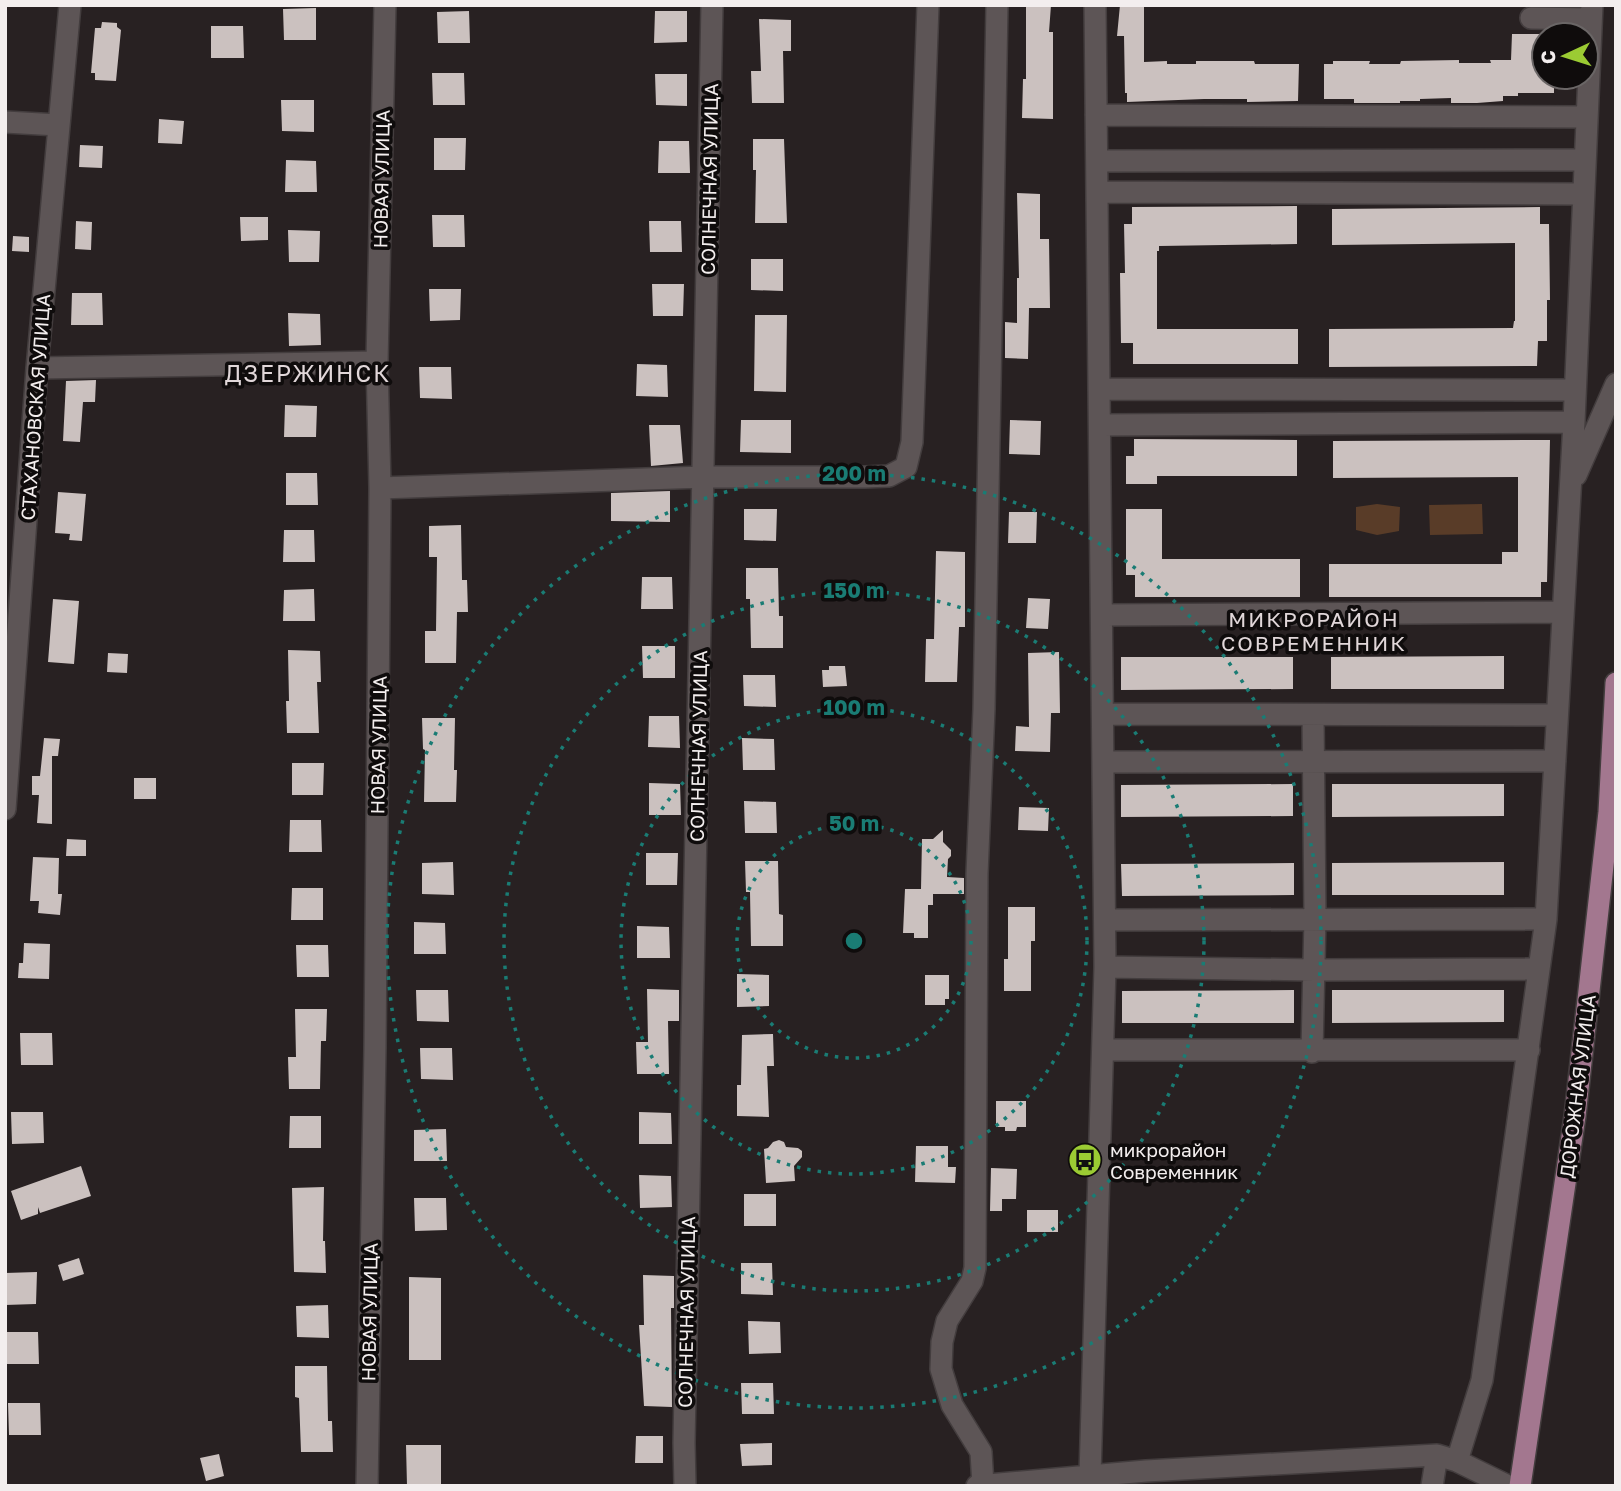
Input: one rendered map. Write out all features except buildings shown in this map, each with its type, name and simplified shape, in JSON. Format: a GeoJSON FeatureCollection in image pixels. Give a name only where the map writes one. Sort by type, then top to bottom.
{"type":"FeatureCollection","features":[{"type":"Feature","properties":{"kind":"main road","name":"ДОРОЖНАЯ УЛИЦА"},"geometry":{"type":"LineString","coordinates":[[1520,1486],[1574,1116],[1608,812],[1616,683]]}},
{"type":"Feature","properties":{"kind":"street","name":"СТАХАНОВСКАЯ УЛИЦА"},"geometry":{"type":"LineString","coordinates":[[5,809],[37,368],[70,5]]}},
{"type":"Feature","properties":{"kind":"street","name":"НОВАЯ УЛИЦА"},"geometry":{"type":"LineString","coordinates":[[366,1486],[375,1048],[380,488],[377,362],[385,5]]}},
{"type":"Feature","properties":{"kind":"street","name":"СОЛНЕЧНАЯ УЛИЦА"},"geometry":{"type":"LineString","coordinates":[[685,1486],[712,5]]}},
{"type":"Feature","properties":{"kind":"street"},"geometry":{"type":"LineString","coordinates":[[380,488],[703,477],[865,477],[889,476],[906,467],[912,442],[928,5]]}},
{"type":"Feature","properties":{"kind":"street"},"geometry":{"type":"LineString","coordinates":[[983,1485],[981,1452],[952,1405],[941,1369],[942,1342],[947,1321],[972,1281],[975,1268],[977,874],[984,695],[997,5]]}},
{"type":"Feature","properties":{"kind":"street"},"geometry":{"type":"LineString","coordinates":[[1090,1475],[1105,967],[1096,5]]}},
{"type":"Feature","properties":{"kind":"street"},"geometry":{"type":"LineString","coordinates":[[1432,1486],[1482,1380],[1546,919],[1574,422],[1591,12],[1531,18]]}},
{"type":"Feature","properties":{"kind":"street"},"geometry":{"type":"LineString","coordinates":[[1096,115],[1586,117]]}},
{"type":"Feature","properties":{"kind":"street"},"geometry":{"type":"LineString","coordinates":[[5,122],[58,125]]}},
{"type":"Feature","properties":{"kind":"street"},"geometry":{"type":"LineString","coordinates":[[1097,160],[1584,160]]}},
{"type":"Feature","properties":{"kind":"street"},"geometry":{"type":"LineString","coordinates":[[1097,192],[1583,194]]}},
{"type":"Feature","properties":{"kind":"street"},"geometry":{"type":"LineString","coordinates":[[37,368],[377,362]]}},
{"type":"Feature","properties":{"kind":"street"},"geometry":{"type":"LineString","coordinates":[[1570,487],[1616,384]]}},
{"type":"Feature","properties":{"kind":"street"},"geometry":{"type":"LineString","coordinates":[[1100,389],[1575,390]]}},
{"type":"Feature","properties":{"kind":"street"},"geometry":{"type":"LineString","coordinates":[[1100,425],[1574,422]]}},
{"type":"Feature","properties":{"kind":"street"},"geometry":{"type":"LineString","coordinates":[[1103,615],[1563,612]]}},
{"type":"Feature","properties":{"kind":"street"},"geometry":{"type":"LineString","coordinates":[[1104,713],[1557,715]]}},
{"type":"Feature","properties":{"kind":"street"},"geometry":{"type":"LineString","coordinates":[[1312,1052],[1315,918],[1313,715]]}},
{"type":"Feature","properties":{"kind":"street"},"geometry":{"type":"LineString","coordinates":[[1104,762],[1555,761]]}},
{"type":"Feature","properties":{"kind":"street"},"geometry":{"type":"LineString","coordinates":[[1105,920],[1546,919]]}},
{"type":"Feature","properties":{"kind":"street"},"geometry":{"type":"LineString","coordinates":[[1105,967],[1538,969]]}},
{"type":"Feature","properties":{"kind":"street"},"geometry":{"type":"LineString","coordinates":[[1103,1050],[1529,1050]]}},
{"type":"Feature","properties":{"kind":"street"},"geometry":{"type":"LineString","coordinates":[[976,1486],[1090,1475],[1144,1478],[1447,1458],[1508,1486]]}},
{"type":"Feature","properties":{"kind":"shaded area"},"geometry":{"type":"Polygon","coordinates":[[[1377,504],[1400,507],[1399,531],[1377,535],[1356,530],[1356,507],[1377,504]]]}},
{"type":"Feature","properties":{"kind":"shaded area"},"geometry":{"type":"Polygon","coordinates":[[[1482,504],[1483,534],[1430,535],[1429,505],[1482,504]]]}},
{"type":"Feature","properties":{"kind":"place","name":"микрорайон Современник"},"geometry":{"type":"Point","coordinates":[1085,1160]}},
{"type":"Feature","properties":{"kind":"district","name":"ДЗЕРЖИНСК"},"geometry":{"type":"Point","coordinates":[308,373]}},
{"type":"Feature","properties":{"kind":"district","name":"МИКРОРАЙОН СОВРЕМЕННИК"},"geometry":{"type":"Point","coordinates":[1314,631]}}]}
